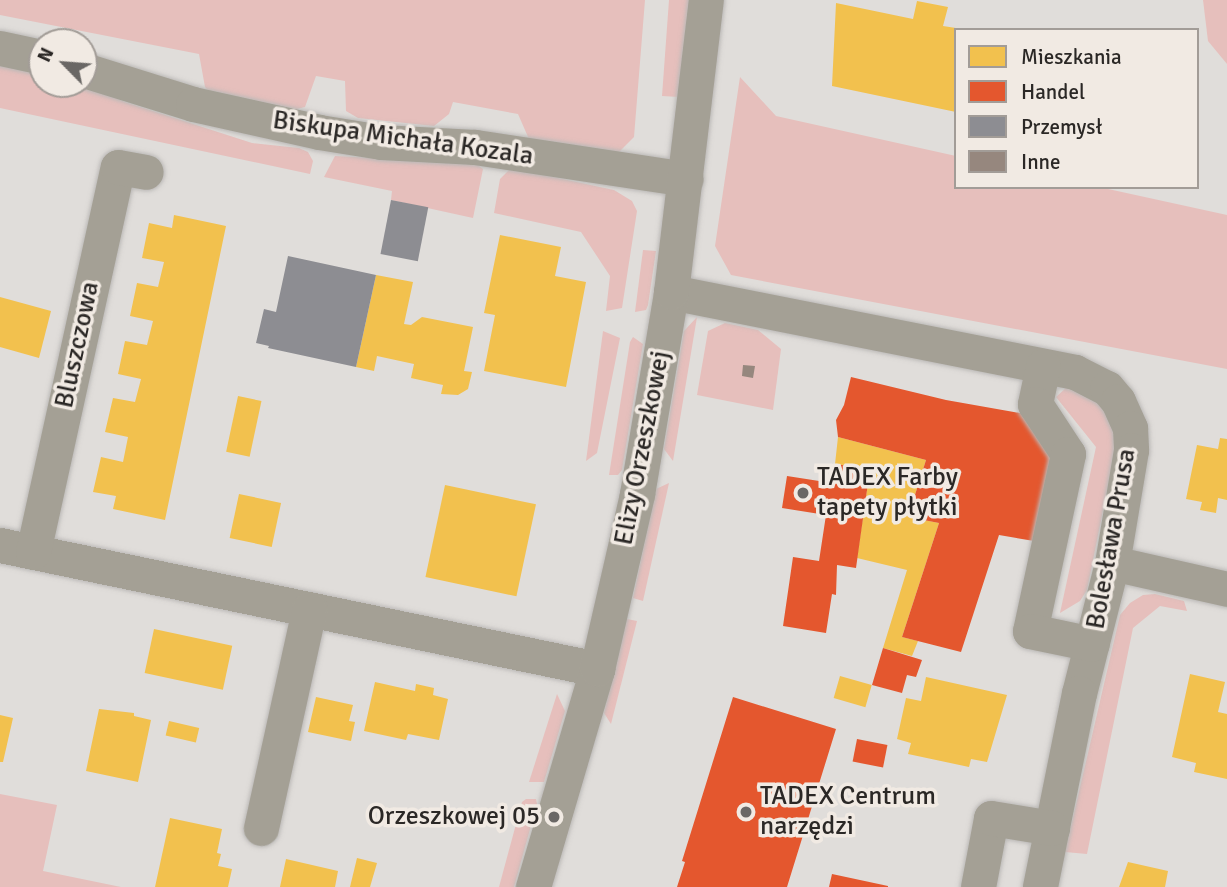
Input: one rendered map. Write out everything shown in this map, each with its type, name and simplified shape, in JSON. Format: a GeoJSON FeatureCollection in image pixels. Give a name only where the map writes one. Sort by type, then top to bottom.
{"type":"FeatureCollection","features":[{"type":"Feature","properties":{"kind":"street","name":"Elizy Orzeszkowej"},"geometry":{"type":"LineString","coordinates":[[533,887],[597,669],[637,495],[671,292],[706,0]]}},
{"type":"Feature","properties":{"kind":"street"},"geometry":{"type":"LineString","coordinates":[[0,48],[28,54]]}},
{"type":"Feature","properties":{"kind":"street","name":"Biskupa Michała Kozala"},"geometry":{"type":"LineString","coordinates":[[98,74],[193,104],[319,132],[381,142],[475,147],[686,180]]}},
{"type":"Feature","properties":{"kind":"street","name":"Bluszczowa"},"geometry":{"type":"LineString","coordinates":[[146,172],[118,167],[17,548],[597,669]]}},
{"type":"Feature","properties":{"kind":"street","name":"Bolesława Prusa"},"geometry":{"type":"LineString","coordinates":[[671,292],[1043,366],[1093,380],[1107,388],[1125,412],[1130,428],[1131,450],[1112,563],[1040,887]]}},
{"type":"Feature","properties":{"kind":"street"},"geometry":{"type":"LineString","coordinates":[[1043,366],[1035,404],[1068,454],[1030,631],[1092,644]]}},
{"type":"Feature","properties":{"kind":"street"},"geometry":{"type":"LineString","coordinates":[[1112,563],[1227,589]]}},
{"type":"Feature","properties":{"kind":"street"},"geometry":{"type":"LineString","coordinates":[[261,828],[309,609]]}},
{"type":"Feature","properties":{"kind":"street"},"geometry":{"type":"LineString","coordinates":[[978,887],[991,818],[1052,828]]}},
{"type":"Feature","properties":{"kind":"shaded area"},"geometry":{"type":"Polygon","coordinates":[[[0,0],[645,0],[634,137],[610,161],[532,146],[518,114],[453,102],[449,114],[434,126],[358,118],[346,111],[345,81],[316,76],[305,107],[288,111],[216,99],[205,87],[199,54],[98,34],[98,28],[66,28],[0,15],[0,0]]]}},
{"type":"Feature","properties":{"kind":"shaded area"},"geometry":{"type":"Polygon","coordinates":[[[669,0],[690,0],[679,97],[662,96],[669,0]]]}},
{"type":"Feature","properties":{"kind":"shaded area"},"geometry":{"type":"Polygon","coordinates":[[[1203,0],[1227,0],[1227,64],[1208,41],[1203,0]]]}},
{"type":"Feature","properties":{"kind":"shaded area"},"geometry":{"type":"Polygon","coordinates":[[[0,58],[28,65],[28,98],[98,98],[98,90],[125,102],[252,143],[299,148],[308,152],[313,161],[310,174],[0,108],[0,58]]]}},
{"type":"Feature","properties":{"kind":"shaded area"},"geometry":{"type":"Polygon","coordinates":[[[740,77],[776,116],[954,156],[954,189],[1108,189],[1227,215],[1227,369],[731,275],[715,246],[740,77]]]}},
{"type":"Feature","properties":{"kind":"shaded area"},"geometry":{"type":"Polygon","coordinates":[[[335,156],[475,163],[483,169],[473,218],[391,200],[392,191],[324,177],[335,156]]]}},
{"type":"Feature","properties":{"kind":"shaded area"},"geometry":{"type":"Polygon","coordinates":[[[511,168],[614,190],[632,201],[637,211],[622,308],[606,311],[610,276],[581,232],[494,213],[500,179],[511,168]]]}},
{"type":"Feature","properties":{"kind":"shaded area"},"geometry":{"type":"Polygon","coordinates":[[[643,250],[656,251],[648,305],[646,310],[635,312],[643,250]]]}},
{"type":"Feature","properties":{"kind":"shaded area"},"geometry":{"type":"Polygon","coordinates":[[[697,317],[673,461],[664,449],[684,331],[697,317]]]}},
{"type":"Feature","properties":{"kind":"shaded area"},"geometry":{"type":"Polygon","coordinates":[[[725,323],[758,330],[781,349],[773,410],[697,395],[708,331],[725,323]]]}},
{"type":"Feature","properties":{"kind":"shaded area"},"geometry":{"type":"Polygon","coordinates":[[[603,331],[620,338],[597,453],[586,461],[603,331]]]}},
{"type":"Feature","properties":{"kind":"shaded area"},"geometry":{"type":"Polygon","coordinates":[[[633,337],[643,344],[622,470],[618,475],[609,475],[630,342],[633,337]]]}},
{"type":"Feature","properties":{"kind":"shaded area"},"geometry":{"type":"Polygon","coordinates":[[[1067,387],[1088,393],[1104,409],[1114,427],[1115,451],[1087,590],[1080,601],[1060,613],[1096,447],[1056,397],[1067,387]]]}},
{"type":"Feature","properties":{"kind":"shaded area"},"geometry":{"type":"Polygon","coordinates":[[[669,483],[643,601],[633,598],[656,489],[669,483]]]}},
{"type":"Feature","properties":{"kind":"shaded area"},"geometry":{"type":"Polygon","coordinates":[[[1155,594],[1184,601],[1187,611],[1160,606],[1133,628],[1087,854],[1065,852],[1120,615],[1130,603],[1143,595],[1155,594]]]}},
{"type":"Feature","properties":{"kind":"shaded area"},"geometry":{"type":"Polygon","coordinates":[[[627,619],[637,621],[611,724],[604,713],[627,619]]]}},
{"type":"Feature","properties":{"kind":"shaded area"},"geometry":{"type":"Polygon","coordinates":[[[557,694],[565,711],[544,782],[529,782],[557,694]]]}},
{"type":"Feature","properties":{"kind":"shaded area"},"geometry":{"type":"Polygon","coordinates":[[[0,794],[57,805],[43,871],[121,887],[0,887],[0,794]]]}},
{"type":"Feature","properties":{"kind":"shaded area"},"geometry":{"type":"Polygon","coordinates":[[[536,799],[537,804],[514,887],[499,887],[522,802],[536,799]]]}},
{"type":"Feature","properties":{"kind":"building: Mieszkania"},"geometry":{"type":"Polygon","coordinates":[[[917,1],[948,7],[943,26],[956,28],[954,112],[832,86],[836,3],[913,19],[917,1]]]}},
{"type":"Feature","properties":{"kind":"building: Mieszkania"},"geometry":{"type":"Polygon","coordinates":[[[174,215],[226,226],[165,520],[113,509],[116,496],[93,492],[101,457],[123,462],[128,437],[105,432],[113,398],[135,402],[141,379],[118,374],[125,341],[147,345],[153,321],[130,316],[137,283],[158,287],[164,262],[142,258],[149,223],[172,228],[174,215]]]}},
{"type":"Feature","properties":{"kind":"building: Mieszkania"},"geometry":{"type":"Polygon","coordinates":[[[500,235],[561,247],[555,276],[586,282],[566,387],[484,371],[495,315],[484,313],[500,235]]]}},
{"type":"Feature","properties":{"kind":"building: Mieszkania"},"geometry":{"type":"Polygon","coordinates":[[[376,275],[413,282],[404,324],[411,325],[422,317],[473,327],[464,371],[472,372],[468,389],[458,395],[441,394],[443,385],[411,378],[414,364],[377,356],[374,371],[356,367],[376,275]]]}},
{"type":"Feature","properties":{"kind":"building: Mieszkania"},"geometry":{"type":"Polygon","coordinates":[[[0,297],[51,311],[39,358],[0,347],[0,297]]]}},
{"type":"Feature","properties":{"kind":"building: Mieszkania"},"geometry":{"type":"Polygon","coordinates":[[[238,396],[261,401],[250,457],[226,452],[238,396]]]}},
{"type":"Feature","properties":{"kind":"building: Mieszkania"},"geometry":{"type":"Polygon","coordinates":[[[838,437],[926,460],[908,517],[939,523],[902,637],[918,641],[912,656],[883,648],[907,570],[857,558],[870,469],[835,464],[838,437]]]}},
{"type":"Feature","properties":{"kind":"building: Mieszkania"},"geometry":{"type":"Polygon","coordinates":[[[1220,438],[1227,439],[1227,500],[1218,498],[1216,513],[1200,510],[1202,502],[1186,499],[1197,445],[1218,449],[1220,438]]]}},
{"type":"Feature","properties":{"kind":"building: Mieszkania"},"geometry":{"type":"Polygon","coordinates":[[[445,485],[536,504],[516,596],[425,577],[445,485]]]}},
{"type":"Feature","properties":{"kind":"building: Mieszkania"},"geometry":{"type":"Polygon","coordinates":[[[239,494],[281,503],[272,547],[230,538],[239,494]]]}},
{"type":"Feature","properties":{"kind":"building: Mieszkania"},"geometry":{"type":"Polygon","coordinates":[[[154,629],[232,646],[223,690],[145,673],[154,629]]]}},
{"type":"Feature","properties":{"kind":"building: Mieszkania"},"geometry":{"type":"Polygon","coordinates":[[[1190,674],[1225,682],[1218,712],[1227,714],[1227,779],[1194,772],[1196,763],[1172,757],[1190,674]]]}},
{"type":"Feature","properties":{"kind":"building: Mieszkania"},"geometry":{"type":"Polygon","coordinates":[[[840,676],[872,685],[865,707],[834,698],[840,676]]]}},
{"type":"Feature","properties":{"kind":"building: Mieszkania"},"geometry":{"type":"Polygon","coordinates":[[[926,677],[1007,695],[987,762],[971,759],[969,767],[908,754],[911,743],[897,739],[906,698],[921,701],[926,677]]]}},
{"type":"Feature","properties":{"kind":"building: Mieszkania"},"geometry":{"type":"Polygon","coordinates":[[[375,682],[415,691],[416,684],[434,688],[433,695],[448,699],[439,740],[408,734],[406,740],[364,731],[375,682]]]}},
{"type":"Feature","properties":{"kind":"building: Mieszkania"},"geometry":{"type":"Polygon","coordinates":[[[316,697],[353,705],[349,721],[355,722],[351,741],[308,732],[316,697]]]}},
{"type":"Feature","properties":{"kind":"building: Mieszkania"},"geometry":{"type":"Polygon","coordinates":[[[99,709],[134,713],[134,716],[151,720],[138,782],[86,771],[99,709]]]}},
{"type":"Feature","properties":{"kind":"building: Mieszkania"},"geometry":{"type":"Polygon","coordinates":[[[0,715],[13,718],[3,762],[0,762],[0,715]]]}},
{"type":"Feature","properties":{"kind":"building: Mieszkania"},"geometry":{"type":"Polygon","coordinates":[[[169,721],[199,728],[196,743],[166,736],[169,721]]]}},
{"type":"Feature","properties":{"kind":"building: Mieszkania"},"geometry":{"type":"Polygon","coordinates":[[[170,818],[222,829],[217,853],[221,854],[218,866],[232,869],[228,887],[155,887],[170,818]]]}},
{"type":"Feature","properties":{"kind":"building: Mieszkania"},"geometry":{"type":"Polygon","coordinates":[[[357,858],[377,863],[370,887],[350,887],[357,858]]]}},
{"type":"Feature","properties":{"kind":"building: Mieszkania"},"geometry":{"type":"Polygon","coordinates":[[[286,859],[338,871],[335,887],[280,887],[286,859]]]}},
{"type":"Feature","properties":{"kind":"building: Mieszkania"},"geometry":{"type":"Polygon","coordinates":[[[1128,862],[1168,871],[1165,887],[1119,887],[1128,862]]]}},
{"type":"Feature","properties":{"kind":"building: Handel"},"geometry":{"type":"Polygon","coordinates":[[[851,377],[946,400],[1031,415],[1054,453],[1034,541],[999,535],[961,652],[902,637],[939,523],[908,517],[926,460],[838,437],[836,420],[844,405],[851,377]]]}},
{"type":"Feature","properties":{"kind":"building: Handel"},"geometry":{"type":"Polygon","coordinates":[[[835,464],[870,469],[856,568],[837,565],[836,595],[832,594],[826,633],[783,626],[793,557],[819,561],[826,515],[782,508],[787,476],[832,483],[835,464]]]}},
{"type":"Feature","properties":{"kind":"building: Handel"},"geometry":{"type":"Polygon","coordinates":[[[883,648],[922,660],[916,677],[907,675],[902,693],[872,685],[883,648]]]}},
{"type":"Feature","properties":{"kind":"building: Handel"},"geometry":{"type":"Polygon","coordinates":[[[733,697],[836,729],[787,887],[677,887],[685,862],[682,861],[733,697]]]}},
{"type":"Feature","properties":{"kind":"building: Handel"},"geometry":{"type":"Polygon","coordinates":[[[857,739],[887,745],[883,767],[853,762],[857,739]]]}},
{"type":"Feature","properties":{"kind":"building: Handel"},"geometry":{"type":"Polygon","coordinates":[[[832,874],[888,886],[888,887],[829,887],[832,874]]]}},
{"type":"Feature","properties":{"kind":"building: Przemysł"},"geometry":{"type":"Polygon","coordinates":[[[391,200],[428,207],[418,261],[381,254],[391,200]]]}},
{"type":"Feature","properties":{"kind":"building: Przemysł"},"geometry":{"type":"Polygon","coordinates":[[[288,256],[376,275],[356,367],[256,343],[264,309],[276,312],[288,256]]]}},
{"type":"Feature","properties":{"kind":"building: Inne"},"geometry":{"type":"Polygon","coordinates":[[[743,365],[755,366],[753,378],[742,376],[743,365]]]}},
{"type":"Feature","properties":{"kind":"place","name":"TADEX Farby tapety płytki"},"geometry":{"type":"Point","coordinates":[803,493]}},
{"type":"Feature","properties":{"kind":"place","name":"TADEX Centrum narzędzi"},"geometry":{"type":"Point","coordinates":[746,812]}},
{"type":"Feature","properties":{"kind":"place","name":"Orzeszkowej 05"},"geometry":{"type":"Point","coordinates":[554,817]}}]}
